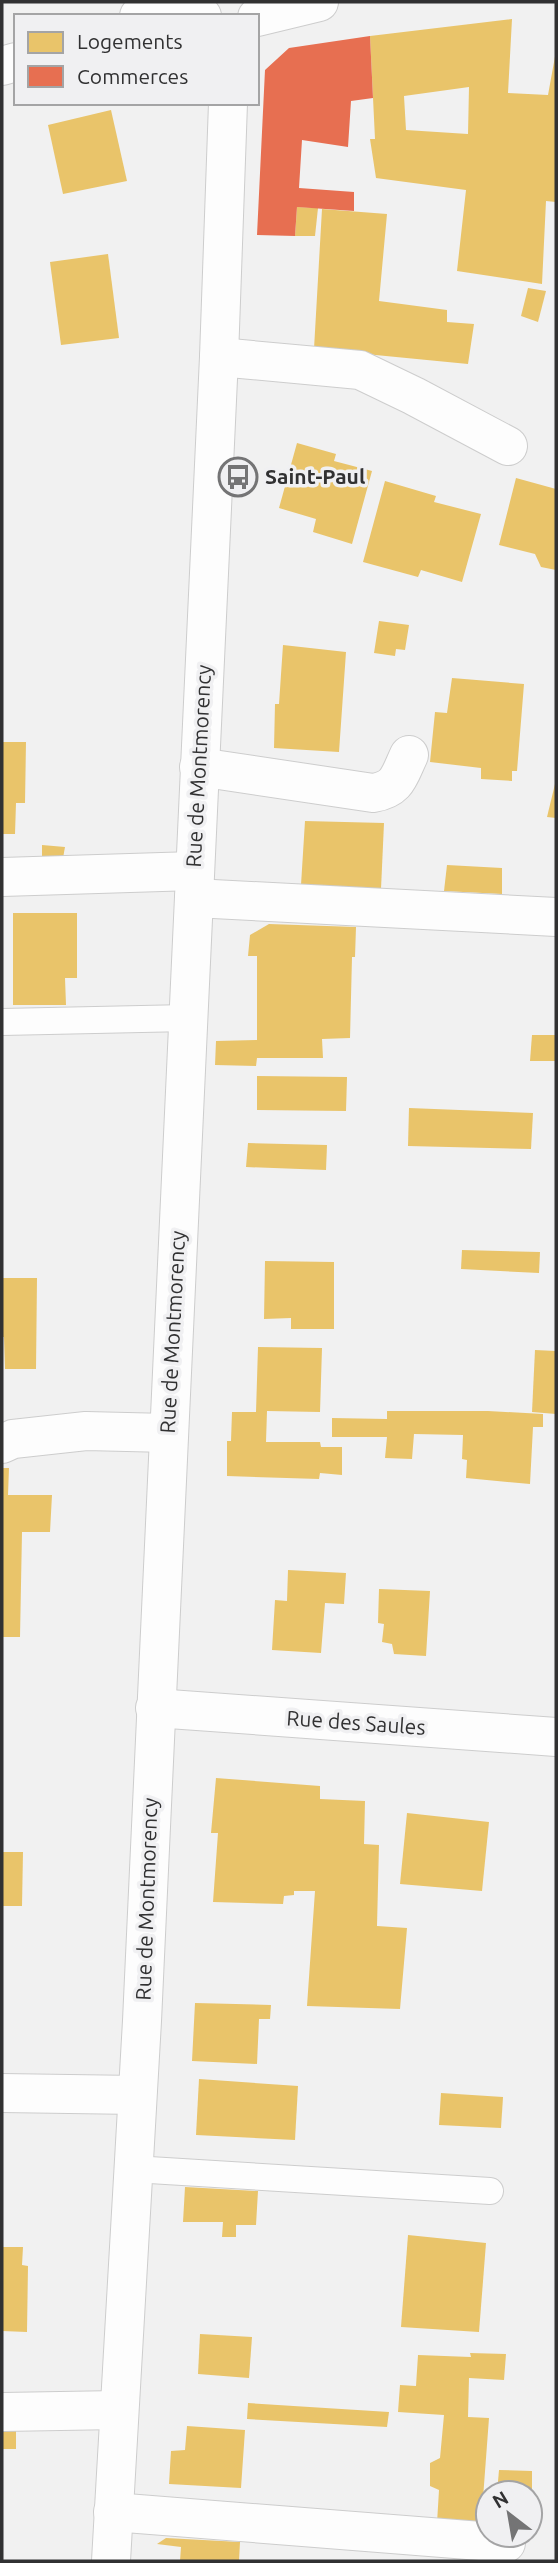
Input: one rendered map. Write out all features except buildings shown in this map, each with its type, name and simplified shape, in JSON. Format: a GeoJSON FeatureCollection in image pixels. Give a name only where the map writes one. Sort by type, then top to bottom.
{"type":"FeatureCollection","features":[{"type":"Feature","properties":{"kind":"street"},"geometry":{"type":"LineString","coordinates":[[143,14],[166,2]]}},
{"type":"Feature","properties":{"kind":"street"},"geometry":{"type":"LineString","coordinates":[[259,17],[319,2]]}},
{"type":"Feature","properties":{"kind":"street","name":"Rue de Montmorency"},"geometry":{"type":"LineString","coordinates":[[111,2561],[142,2021],[219,357],[228,105]]}},
{"type":"Feature","properties":{"kind":"street"},"geometry":{"type":"LineString","coordinates":[[219,357],[359,370],[508,446]]}},
{"type":"Feature","properties":{"kind":"street"},"geometry":{"type":"LineString","coordinates":[[199,767],[373,793],[386,791],[395,784],[409,755]]}},
{"type":"Feature","properties":{"kind":"street"},"geometry":{"type":"LineString","coordinates":[[2,877],[194,885],[556,917]]}},
{"type":"Feature","properties":{"kind":"street"},"geometry":{"type":"LineString","coordinates":[[2,1444],[13,1439],[86,1431],[168,1433]]}},
{"type":"Feature","properties":{"kind":"street","name":"Rue des Saules"},"geometry":{"type":"LineString","coordinates":[[155,1708],[556,1737]]}},
{"type":"Feature","properties":{"kind":"street"},"geometry":{"type":"LineString","coordinates":[[2,2093],[137,2095]]}},
{"type":"Feature","properties":{"kind":"street"},"geometry":{"type":"LineString","coordinates":[[2,2412],[119,2410]]}},
{"type":"Feature","properties":{"kind":"street"},"geometry":{"type":"LineString","coordinates":[[113,2512],[474,2540]]}},
{"type":"Feature","properties":{"kind":"lane"},"geometry":{"type":"LineString","coordinates":[[2,1021],[188,1018]]}},
{"type":"Feature","properties":{"kind":"lane"},"geometry":{"type":"LineString","coordinates":[[133,2169],[490,2191]]}},
{"type":"Feature","properties":{"kind":"place","name":"Saint-Paul"},"geometry":{"type":"Point","coordinates":[238,477]}}]}
